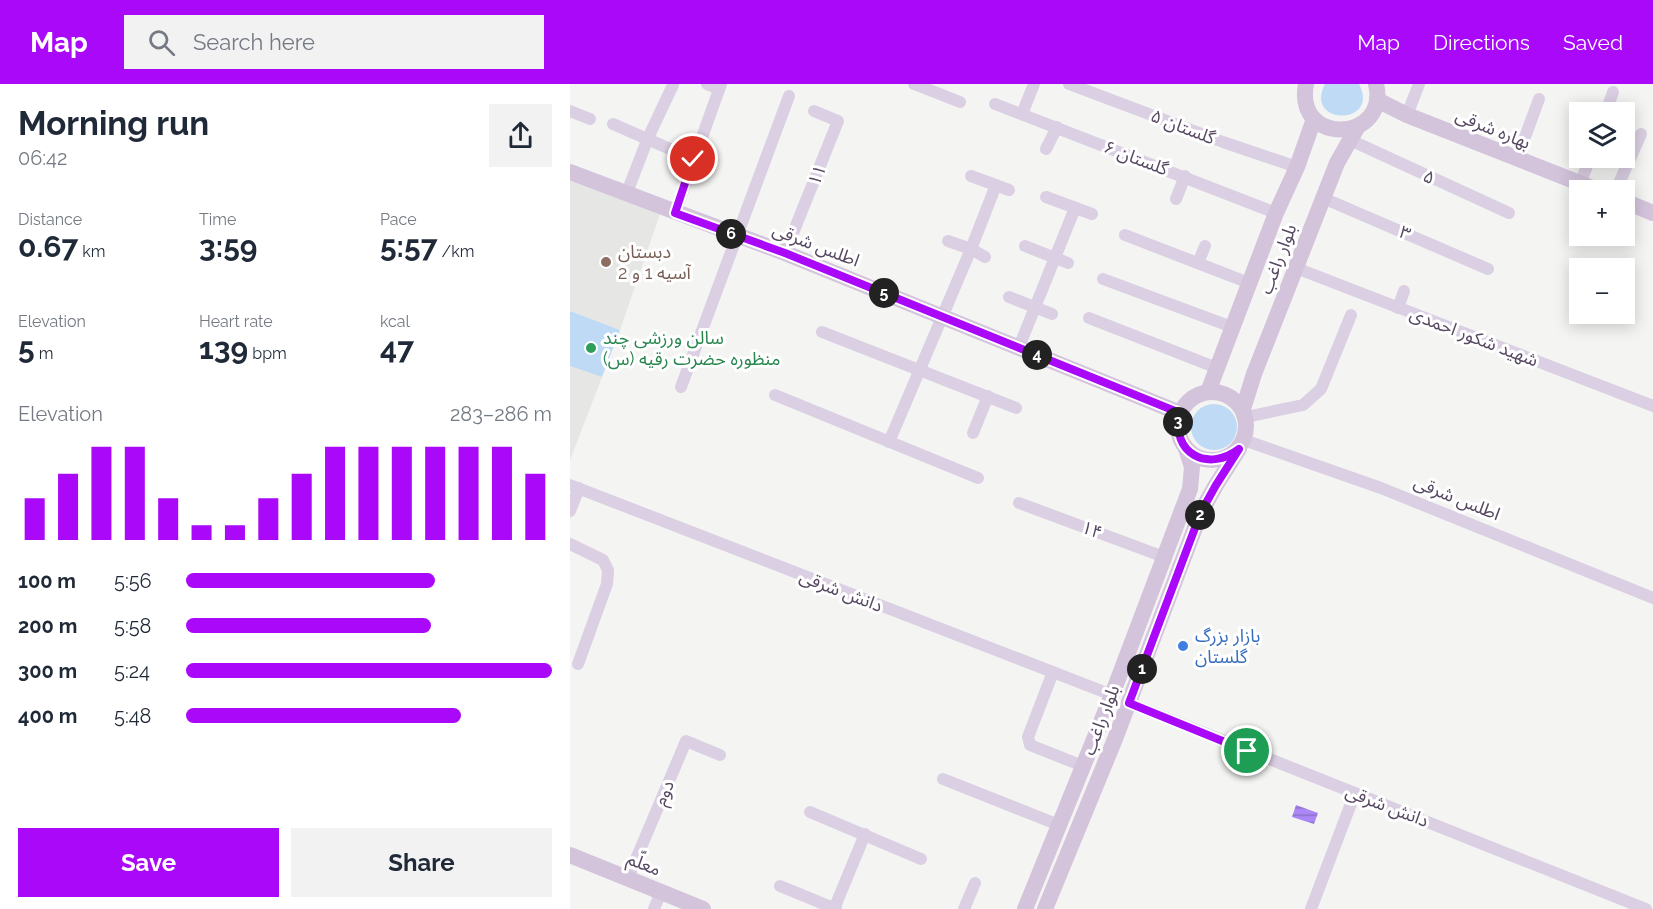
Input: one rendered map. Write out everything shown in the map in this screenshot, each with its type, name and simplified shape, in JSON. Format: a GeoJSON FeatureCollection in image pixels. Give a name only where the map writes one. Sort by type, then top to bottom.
{"type":"FeatureCollection","features":[{"type":"Feature","properties":{"kind":"street"},"geometry":{"type":"LineString","coordinates":[[675,213],[720,87],[707,84]]}},
{"type":"Feature","properties":{"kind":"street"},"geometry":{"type":"LineString","coordinates":[[914,84],[960,102]]}},
{"type":"Feature","properties":{"kind":"street"},"geometry":{"type":"LineString","coordinates":[[945,97],[951,84]]}},
{"type":"Feature","properties":{"kind":"street"},"geometry":{"type":"LineString","coordinates":[[1022,114],[1034,84]]}},
{"type":"Feature","properties":{"kind":"street","name":"گلستان ۵"},"geometry":{"type":"LineString","coordinates":[[1071,84],[1223,142],[1298,167]]}},
{"type":"Feature","properties":{"kind":"street"},"geometry":{"type":"LineString","coordinates":[[1305,84],[1304,98],[1307,109],[1314,119],[1323,126],[1354,133]]}},
{"type":"Feature","properties":{"kind":"street"},"geometry":{"type":"LineString","coordinates":[[1407,115],[1419,84]]}},
{"type":"Feature","properties":{"kind":"street"},"geometry":{"type":"LineString","coordinates":[[626,195],[648,138],[673,85]]}},
{"type":"Feature","properties":{"kind":"street","name":"بلوار راغب"},"geometry":{"type":"LineString","coordinates":[[1244,413],[1296,268],[1337,163],[1354,133],[1374,110],[1377,92]]}},
{"type":"Feature","properties":{"kind":"street","name":"بهاره شرقی"},"geometry":{"type":"LineString","coordinates":[[1377,92],[1407,115],[1570,180]]}},
{"type":"Feature","properties":{"kind":"street"},"geometry":{"type":"LineString","coordinates":[[1609,102],[1612,92]]}},
{"type":"Feature","properties":{"kind":"street"},"geometry":{"type":"LineString","coordinates":[[681,387],[789,96]]}},
{"type":"Feature","properties":{"kind":"street"},"geometry":{"type":"LineString","coordinates":[[1517,159],[1539,99]]}},
{"type":"Feature","properties":{"kind":"street","name":"گلستان ۶"},"geometry":{"type":"LineString","coordinates":[[995,104],[1276,213]]}},
{"type":"Feature","properties":{"kind":"street"},"geometry":{"type":"LineString","coordinates":[[570,111],[590,119]]}},
{"type":"Feature","properties":{"kind":"street","name":"۱۱"},"geometry":{"type":"LineString","coordinates":[[785,253],[838,121],[814,111]]}},
{"type":"Feature","properties":{"kind":"street","name":"بلوار راغب"},"geometry":{"type":"LineString","coordinates":[[1208,392],[1276,213],[1298,167],[1314,119]]}},
{"type":"Feature","properties":{"kind":"street"},"geometry":{"type":"LineString","coordinates":[[613,124],[693,159]]}},
{"type":"Feature","properties":{"kind":"street"},"geometry":{"type":"LineString","coordinates":[[1046,149],[1057,127]]}},
{"type":"Feature","properties":{"kind":"street","name":"۵"},"geometry":{"type":"LineString","coordinates":[[1354,133],[1509,213]]}},
{"type":"Feature","properties":{"kind":"street"},"geometry":{"type":"LineString","coordinates":[[1621,180],[1641,134]]}},
{"type":"Feature","properties":{"kind":"street","name":"اطلس شرقی"},"geometry":{"type":"LineString","coordinates":[[570,172],[785,253],[1180,413]]}},
{"type":"Feature","properties":{"kind":"street"},"geometry":{"type":"LineString","coordinates":[[971,176],[1010,190]]}},
{"type":"Feature","properties":{"kind":"street"},"geometry":{"type":"LineString","coordinates":[[1176,199],[1185,176]]}},
{"type":"Feature","properties":{"kind":"street"},"geometry":{"type":"LineString","coordinates":[[889,442],[996,185]]}},
{"type":"Feature","properties":{"kind":"street"},"geometry":{"type":"LineString","coordinates":[[1046,197],[1092,214]]}},
{"type":"Feature","properties":{"kind":"street","name":"۳"},"geometry":{"type":"LineString","coordinates":[[1323,198],[1488,269]]}},
{"type":"Feature","properties":{"kind":"street"},"geometry":{"type":"LineString","coordinates":[[1635,206],[1653,213]]}},
{"type":"Feature","properties":{"kind":"street"},"geometry":{"type":"LineString","coordinates":[[1019,347],[1075,208]]}},
{"type":"Feature","properties":{"kind":"street"},"geometry":{"type":"LineString","coordinates":[[1125,235],[1249,283]]}},
{"type":"Feature","properties":{"kind":"street"},"geometry":{"type":"LineString","coordinates":[[948,241],[985,257]]}},
{"type":"Feature","properties":{"kind":"street"},"geometry":{"type":"LineString","coordinates":[[1025,246],[1068,263]]}},
{"type":"Feature","properties":{"kind":"street"},"geometry":{"type":"LineString","coordinates":[[1198,263],[1204,246]]}},
{"type":"Feature","properties":{"kind":"street","name":"شهید شکور احمدی"},"geometry":{"type":"LineString","coordinates":[[1296,268],[1653,406]]}},
{"type":"Feature","properties":{"kind":"street"},"geometry":{"type":"LineString","coordinates":[[1103,279],[1232,327]]}},
{"type":"Feature","properties":{"kind":"street"},"geometry":{"type":"LineString","coordinates":[[1398,308],[1404,291]]}},
{"type":"Feature","properties":{"kind":"street"},"geometry":{"type":"LineString","coordinates":[[1010,297],[1052,314]]}},
{"type":"Feature","properties":{"kind":"street"},"geometry":{"type":"LineString","coordinates":[[1244,413],[1303,405],[1321,389],[1351,315]]}},
{"type":"Feature","properties":{"kind":"street"},"geometry":{"type":"LineString","coordinates":[[1089,318],[1217,368]]}},
{"type":"Feature","properties":{"kind":"street"},"geometry":{"type":"LineString","coordinates":[[822,332],[1016,408]]}},
{"type":"Feature","properties":{"kind":"street"},"geometry":{"type":"LineString","coordinates":[[1208,392],[1218,392],[1228,395],[1244,413],[1247,429],[1241,444],[1229,456],[1218,460],[1207,460],[1186,449],[1178,430],[1180,413],[1191,399],[1208,392]]}},
{"type":"Feature","properties":{"kind":"street"},"geometry":{"type":"LineString","coordinates":[[775,395],[978,478]]}},
{"type":"Feature","properties":{"kind":"street"},"geometry":{"type":"LineString","coordinates":[[973,434],[987,396]]}},
{"type":"Feature","properties":{"kind":"street","name":"بلوار راغب"},"geometry":{"type":"LineString","coordinates":[[1045,909],[1129,703],[1201,512],[1241,444]]}},
{"type":"Feature","properties":{"kind":"street","name":"اطلس شرقی"},"geometry":{"type":"LineString","coordinates":[[1241,444],[1381,488],[1653,598]]}},
{"type":"Feature","properties":{"kind":"street","name":"بلوار راغب"},"geometry":{"type":"LineString","coordinates":[[1025,909],[1112,696],[1191,482],[1192,467],[1186,449]]}},
{"type":"Feature","properties":{"kind":"street"},"geometry":{"type":"LineString","coordinates":[[570,511],[575,486]]}},
{"type":"Feature","properties":{"kind":"street","name":"دانش شرقی"},"geometry":{"type":"LineString","coordinates":[[575,486],[1112,696]]}},
{"type":"Feature","properties":{"kind":"street","name":"۱۴"},"geometry":{"type":"LineString","coordinates":[[1019,503],[1164,557]]}},
{"type":"Feature","properties":{"kind":"street"},"geometry":{"type":"LineString","coordinates":[[570,544],[603,560],[608,570],[607,584],[578,664]]}},
{"type":"Feature","properties":{"kind":"street"},"geometry":{"type":"LineString","coordinates":[[1053,672],[1028,737],[1030,745],[1083,766]]}},
{"type":"Feature","properties":{"kind":"street","name":"دانش شرقی"},"geometry":{"type":"LineString","coordinates":[[1129,703],[1646,909]]}},
{"type":"Feature","properties":{"kind":"street","name":"دوم"},"geometry":{"type":"LineString","coordinates":[[628,879],[686,741],[720,755]]}},
{"type":"Feature","properties":{"kind":"street"},"geometry":{"type":"LineString","coordinates":[[943,778],[1059,825]]}},
{"type":"Feature","properties":{"kind":"street"},"geometry":{"type":"LineString","coordinates":[[1311,909],[1355,793]]}},
{"type":"Feature","properties":{"kind":"street"},"geometry":{"type":"LineString","coordinates":[[810,812],[921,859]]}},
{"type":"Feature","properties":{"kind":"street"},"geometry":{"type":"LineString","coordinates":[[780,886],[835,909],[865,834]]}},
{"type":"Feature","properties":{"kind":"street","name":"معلّم"},"geometry":{"type":"LineString","coordinates":[[570,855],[703,909]]}},
{"type":"Feature","properties":{"kind":"street"},"geometry":{"type":"LineString","coordinates":[[964,909],[975,883]]}},
{"type":"Feature","properties":{"kind":"street"},"geometry":{"type":"LineString","coordinates":[[654,909],[661,892]]}},
{"type":"Feature","properties":{"kind":"shaded area"},"geometry":{"type":"Polygon","coordinates":[[[1325,84],[1359,84],[1363,98],[1360,108],[1352,114],[1342,116],[1332,114],[1324,108],[1321,98],[1325,84]]]}},
{"type":"Feature","properties":{"kind":"shaded area","name":"دبستان آسیه 1 و 2"},"geometry":{"type":"Polygon","coordinates":[[[570,177],[660,214],[620,330],[570,311],[570,177]]]}},
{"type":"Feature","properties":{"kind":"shaded area","name":"سالن ورزشی چند منظوره حضرت رقیه (س)"},"geometry":{"type":"Polygon","coordinates":[[[570,311],[620,330],[602,377],[570,366],[570,311]]]}},
{"type":"Feature","properties":{"kind":"shaded area"},"geometry":{"type":"Polygon","coordinates":[[[570,366],[602,377],[570,460],[570,366]]]}},
{"type":"Feature","properties":{"kind":"shaded area"},"geometry":{"type":"Polygon","coordinates":[[[1214,404],[1230,411],[1237,427],[1230,443],[1214,450],[1198,443],[1191,427],[1198,411],[1214,404]]]}},
{"type":"Feature","properties":{"kind":"shaded area"},"geometry":{"type":"Polygon","coordinates":[[[1296,805],[1318,813],[1314,824],[1292,817],[1296,805]]]}},
{"type":"Feature","properties":{"kind":"place","name":"دبستان آسیه 1 و 2"},"geometry":{"type":"Point","coordinates":[606,262]}},
{"type":"Feature","properties":{"kind":"place","name":"سالن ورزشی چند منظوره حضرت رقیه (س)"},"geometry":{"type":"Point","coordinates":[591,348]}},
{"type":"Feature","properties":{"kind":"place","name":"بازار بزرگ گلستان"},"geometry":{"type":"Point","coordinates":[1183,646]}},
{"type":"Feature","properties":{"kind":"route"},"geometry":{"type":"LineString","coordinates":[[693,159],[675,213],[785,253],[1180,413],[1178,430],[1180,439],[1186,449],[1196,456],[1207,460],[1218,460],[1239,449],[1201,512],[1129,703],[1247,751]]}}]}
